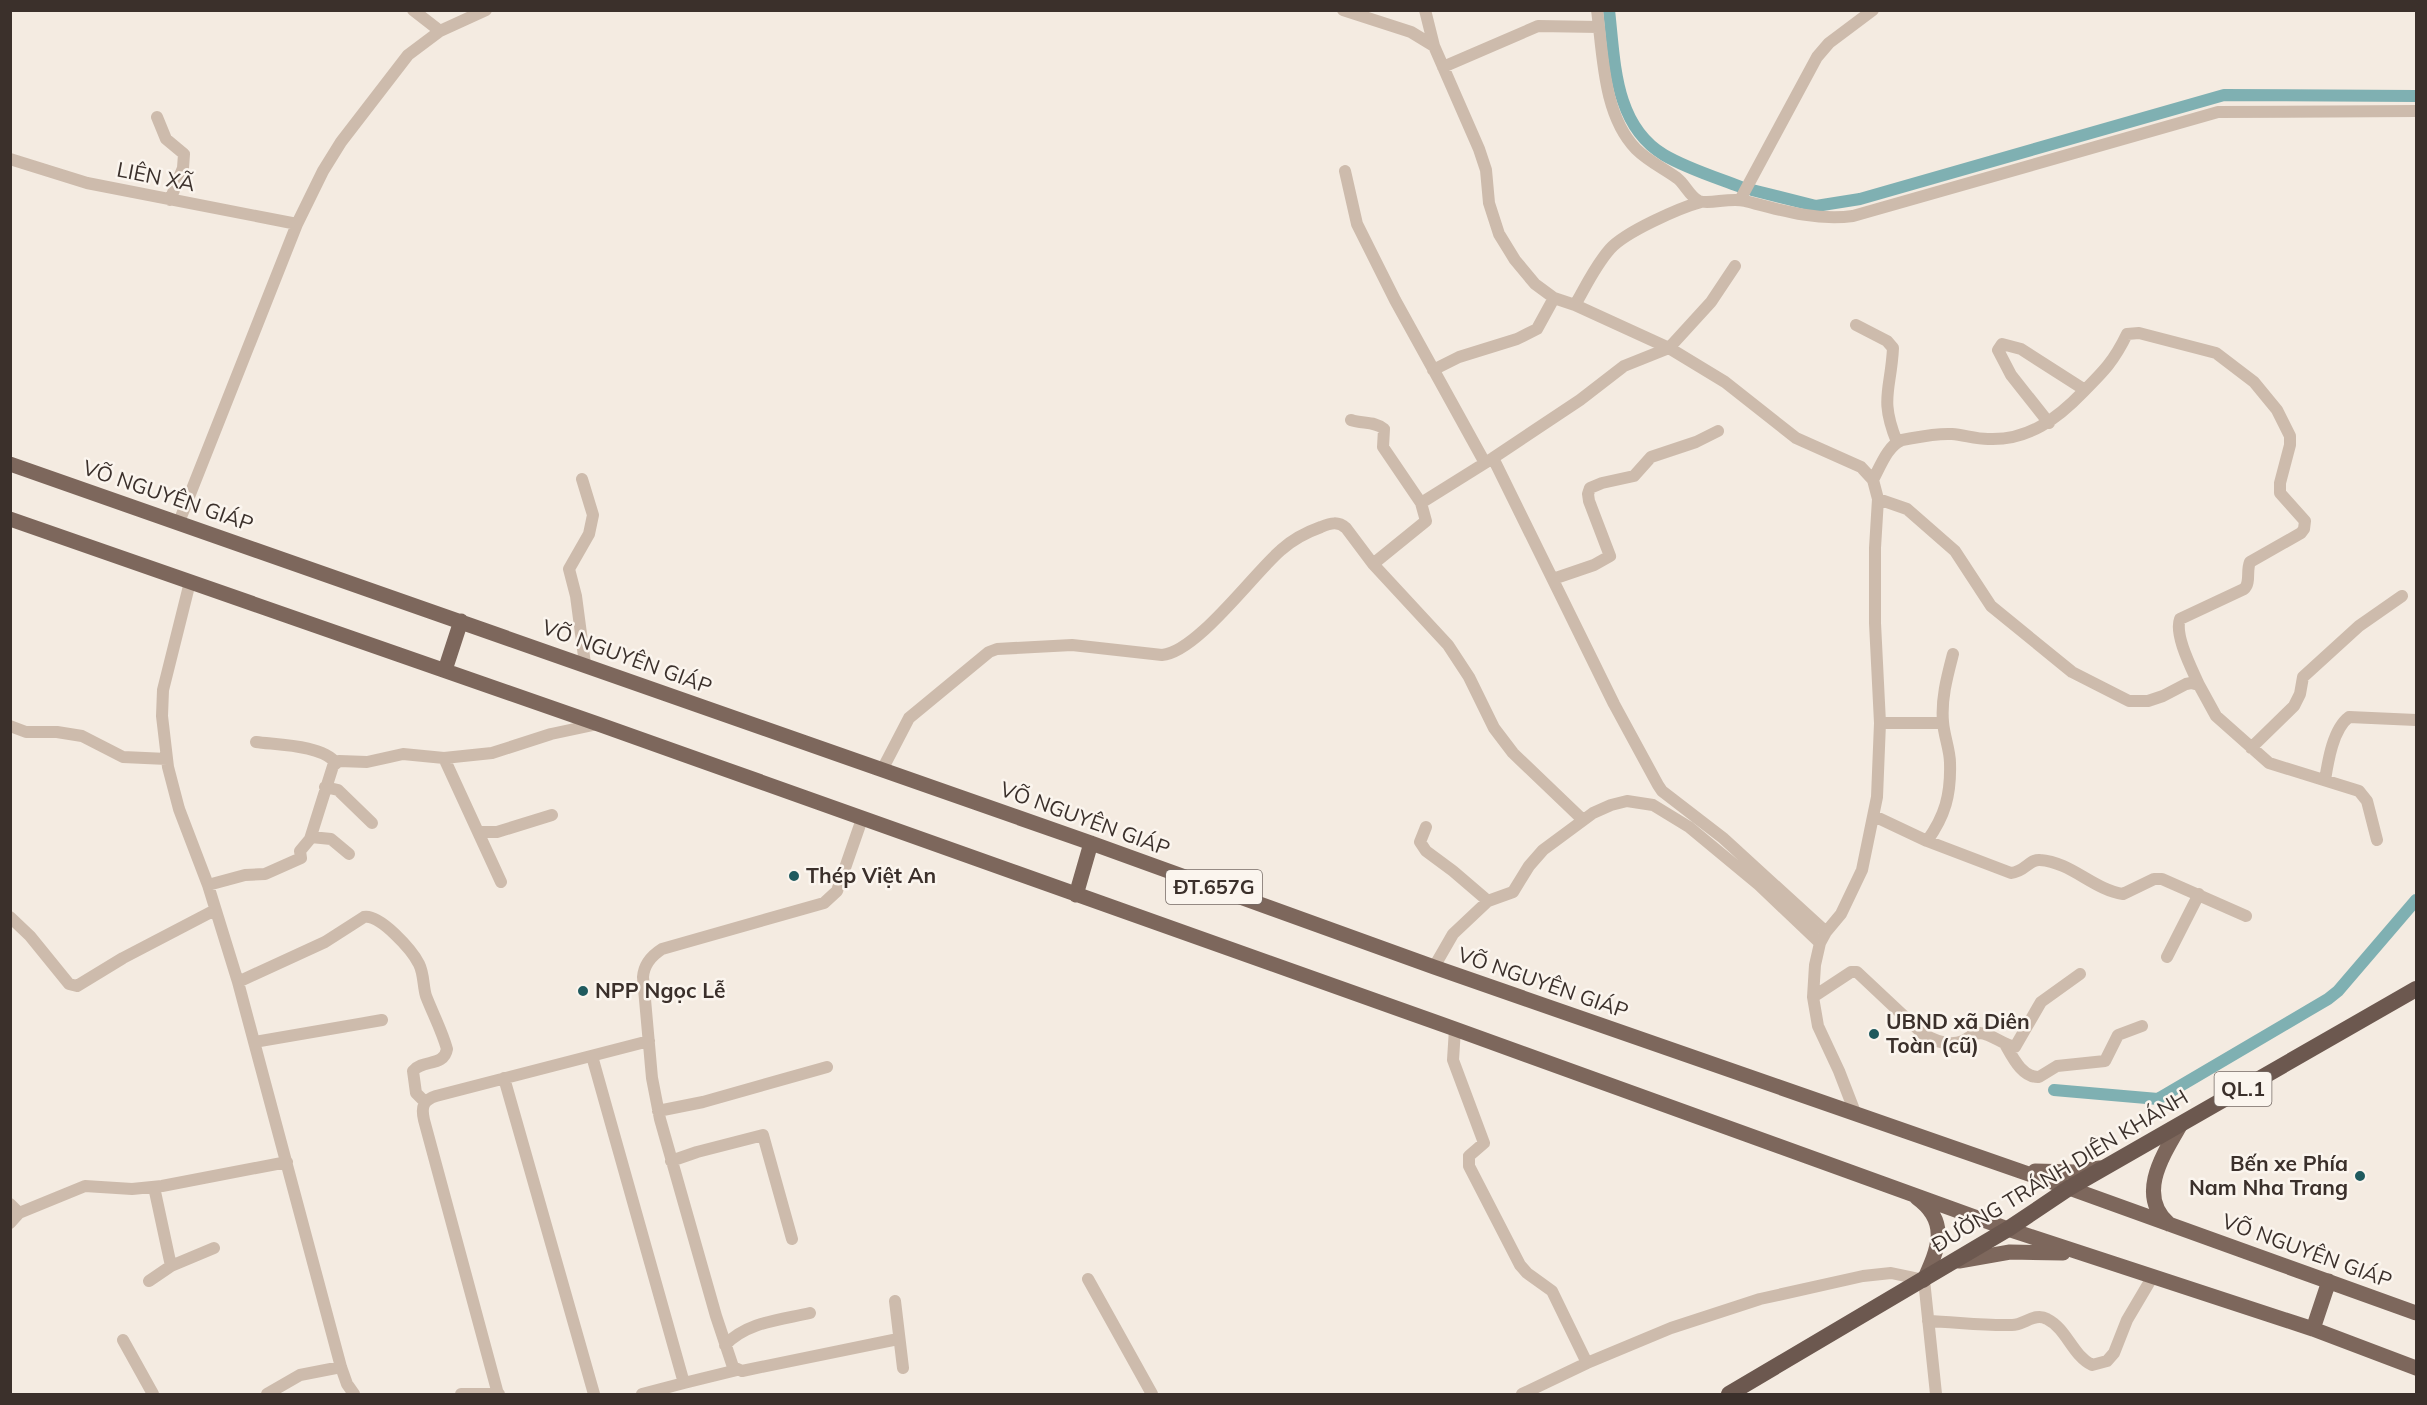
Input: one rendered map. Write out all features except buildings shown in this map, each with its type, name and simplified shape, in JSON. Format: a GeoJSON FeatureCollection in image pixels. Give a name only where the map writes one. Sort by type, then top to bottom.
{"type":"FeatureCollection","features":[{"type":"Feature","properties":{"kind":"highway","name":"ĐƯỜNG TRÁNH DIÊN KHÁNH"},"geometry":{"type":"LineString","coordinates":[[1729,1395],[2008,1229],[2069,1188],[2416,989]]}},
{"type":"Feature","properties":{"kind":"main road","name":"VÕ NGUYÊN GIÁP"},"geometry":{"type":"LineString","coordinates":[[10,464],[585,664],[1434,967],[2329,1281],[2415,1309]]}},
{"type":"Feature","properties":{"kind":"main road","name":"ĐT.657G"},"geometry":{"type":"LineString","coordinates":[[10,519],[598,724],[1455,1029],[2008,1229],[2313,1329],[2416,1368]]}},
{"type":"Feature","properties":{"kind":"main road"},"geometry":{"type":"LineString","coordinates":[[445,670],[461,621]]}},
{"type":"Feature","properties":{"kind":"main road"},"geometry":{"type":"LineString","coordinates":[[1076,896],[1091,843]]}},
{"type":"Feature","properties":{"kind":"main road"},"geometry":{"type":"LineString","coordinates":[[2169,1224],[2162,1218],[2154,1203],[2153,1185],[2166,1148],[2181,1124]]}},
{"type":"Feature","properties":{"kind":"main road"},"geometry":{"type":"LineString","coordinates":[[2017,1170],[2074,1172],[2106,1167]]}},
{"type":"Feature","properties":{"kind":"main road"},"geometry":{"type":"LineString","coordinates":[[1909,1193],[1930,1210],[1938,1226],[1937,1250],[1924,1280]]}},
{"type":"Feature","properties":{"kind":"main road"},"geometry":{"type":"LineString","coordinates":[[1947,1265],[1970,1258],[2010,1252],[2051,1252],[2095,1257]]}},
{"type":"Feature","properties":{"kind":"main road"},"geometry":{"type":"LineString","coordinates":[[2313,1329],[2329,1281]]}},
{"type":"Feature","properties":{"kind":"street"},"geometry":{"type":"LineString","coordinates":[[413,10],[440,31]]}},
{"type":"Feature","properties":{"kind":"street"},"geometry":{"type":"LineString","coordinates":[[179,522],[297,224],[323,171],[341,142],[404,59],[440,31],[486,10]]}},
{"type":"Feature","properties":{"kind":"street"},"geometry":{"type":"LineString","coordinates":[[1343,10],[1411,32],[1434,46]]}},
{"type":"Feature","properties":{"kind":"street"},"geometry":{"type":"LineString","coordinates":[[1425,10],[1434,46],[1486,170],[1489,203],[1499,234],[1526,273],[1554,298],[1575,305],[1669,348],[1725,382],[1796,438],[1861,468],[1873,480],[1878,499],[1875,548],[1875,623],[1880,723],[1877,796],[1862,870],[1841,914],[1826,932],[1820,944],[1815,965],[1813,997],[1818,1026],[1856,1115]]}},
{"type":"Feature","properties":{"kind":"street"},"geometry":{"type":"LineString","coordinates":[[1596,10],[1611,104],[1618,126],[1636,149],[1677,178],[1701,202]]}},
{"type":"Feature","properties":{"kind":"street"},"geometry":{"type":"LineString","coordinates":[[1740,200],[1817,57],[1834,39],[1873,10]]}},
{"type":"Feature","properties":{"kind":"street"},"geometry":{"type":"LineString","coordinates":[[1443,67],[1538,27],[1599,27]]}},
{"type":"Feature","properties":{"kind":"street"},"geometry":{"type":"LineString","coordinates":[[1575,305],[1594,270],[1614,245],[1676,210],[1701,202],[1740,200],[1789,213],[1838,218],[1863,213],[2218,112],[2416,111]]}},
{"type":"Feature","properties":{"kind":"street"},"geometry":{"type":"LineString","coordinates":[[157,117],[166,139],[184,153],[183,168],[170,200]]}},
{"type":"Feature","properties":{"kind":"street","name":"LIÊN XÃ"},"geometry":{"type":"LineString","coordinates":[[10,159],[87,183],[297,224]]}},
{"type":"Feature","properties":{"kind":"street"},"geometry":{"type":"LineString","coordinates":[[1345,171],[1357,224],[1434,369],[1489,460],[1553,579],[1614,704],[1662,791],[1723,838],[1826,932]]}},
{"type":"Feature","properties":{"kind":"street"},"geometry":{"type":"LineString","coordinates":[[1421,503],[1580,400],[1624,366],[1669,348],[1711,302],[1735,266]]}},
{"type":"Feature","properties":{"kind":"street"},"geometry":{"type":"LineString","coordinates":[[1434,369],[1459,357],[1517,339],[1537,328],[1554,298]]}},
{"type":"Feature","properties":{"kind":"street"},"geometry":{"type":"LineString","coordinates":[[1856,325],[1887,341],[1893,348],[1886,394],[1887,416],[1897,442]]}},
{"type":"Feature","properties":{"kind":"street"},"geometry":{"type":"LineString","coordinates":[[1873,480],[1897,442],[1936,434],[1989,440],[2007,438],[2024,434],[2049,423],[2114,361],[2127,334],[2139,333],[2208,350],[2226,359],[2254,382],[2277,410],[2288,431],[2290,445],[2280,483],[2280,493],[2305,522],[2304,529],[2301,533],[2250,562],[2248,584],[2244,589],[2180,619],[2178,626],[2182,641],[2199,685],[2216,716],[2269,763],[2352,787],[2364,795],[2377,840]]}},
{"type":"Feature","properties":{"kind":"street"},"geometry":{"type":"LineString","coordinates":[[2049,423],[2018,385],[2003,361],[1998,350],[2002,344],[2021,349],[2085,390]]}},
{"type":"Feature","properties":{"kind":"street"},"geometry":{"type":"LineString","coordinates":[[1352,420],[1364,424],[1376,424],[1384,429],[1383,447],[1421,503],[1426,521],[1373,564]]}},
{"type":"Feature","properties":{"kind":"street"},"geometry":{"type":"LineString","coordinates":[[1553,579],[1594,565],[1610,556],[1589,501],[1590,488],[1602,483],[1634,477],[1650,458],[1696,442],[1718,431]]}},
{"type":"Feature","properties":{"kind":"street"},"geometry":{"type":"LineString","coordinates":[[582,479],[593,515],[589,534],[569,569],[576,596],[585,664]]}},
{"type":"Feature","properties":{"kind":"street"},"geometry":{"type":"LineString","coordinates":[[1878,499],[1907,509],[1955,551],[1991,606],[2072,672],[2129,701],[2148,701],[2191,682],[2199,685]]}},
{"type":"Feature","properties":{"kind":"street"},"geometry":{"type":"LineString","coordinates":[[882,770],[909,718],[989,652],[997,649],[1064,645],[1161,655],[1174,653],[1195,637],[1281,549],[1310,531],[1335,523],[1346,528],[1373,564],[1448,645],[1469,677],[1494,728],[1514,753],[1584,820]]}},
{"type":"Feature","properties":{"kind":"street"},"geometry":{"type":"LineString","coordinates":[[190,582],[163,690],[162,716],[167,759],[176,799],[208,885],[238,982],[341,1368],[354,1395]]}},
{"type":"Feature","properties":{"kind":"street"},"geometry":{"type":"LineString","coordinates":[[2251,748],[2294,706],[2300,694],[2303,676],[2359,626],[2402,596]]}},
{"type":"Feature","properties":{"kind":"street"},"geometry":{"type":"LineString","coordinates":[[1927,841],[1943,815],[1947,798],[1950,762],[1943,723],[1943,693],[1953,654]]}},
{"type":"Feature","properties":{"kind":"street"},"geometry":{"type":"LineString","coordinates":[[2325,780],[2333,745],[2346,719],[2360,716],[2416,720]]}},
{"type":"Feature","properties":{"kind":"street"},"geometry":{"type":"LineString","coordinates":[[1880,723],[1943,723]]}},
{"type":"Feature","properties":{"kind":"street"},"geometry":{"type":"LineString","coordinates":[[208,885],[245,875],[265,874],[301,858],[300,851],[311,837],[333,766],[339,761],[367,762],[403,754],[444,758],[492,753],[551,734],[598,724]]}},
{"type":"Feature","properties":{"kind":"street"},"geometry":{"type":"LineString","coordinates":[[10,726],[26,732],[57,732],[81,736],[123,757],[167,759]]}},
{"type":"Feature","properties":{"kind":"street"},"geometry":{"type":"LineString","coordinates":[[256,742],[325,753],[336,763]]}},
{"type":"Feature","properties":{"kind":"street"},"geometry":{"type":"LineString","coordinates":[[444,758],[480,832],[501,882]]}},
{"type":"Feature","properties":{"kind":"street"},"geometry":{"type":"LineString","coordinates":[[325,787],[338,790],[372,823]]}},
{"type":"Feature","properties":{"kind":"street"},"geometry":{"type":"LineString","coordinates":[[1434,967],[1453,934],[1488,901],[1513,892],[1535,858],[1584,820],[1611,805],[1627,801],[1653,805],[1711,844],[1759,885],[1820,944]]}},
{"type":"Feature","properties":{"kind":"street"},"geometry":{"type":"LineString","coordinates":[[480,832],[497,832],[552,815]]}},
{"type":"Feature","properties":{"kind":"street"},"geometry":{"type":"LineString","coordinates":[[1874,816],[1927,841],[2011,873],[2019,873],[2031,861],[2039,860],[2064,866],[2118,894],[2128,893],[2156,878],[2199,894],[2246,916]]}},
{"type":"Feature","properties":{"kind":"street"},"geometry":{"type":"LineString","coordinates":[[738,1370],[730,1363],[658,1111],[652,1078],[643,977],[645,966],[653,955],[683,942],[783,916],[829,900],[837,891],[862,819]]}},
{"type":"Feature","properties":{"kind":"street"},"geometry":{"type":"LineString","coordinates":[[1426,827],[1420,842],[1426,851],[1488,901]]}},
{"type":"Feature","properties":{"kind":"street"},"geometry":{"type":"LineString","coordinates":[[311,837],[331,840],[349,855]]}},
{"type":"Feature","properties":{"kind":"street"},"geometry":{"type":"LineString","coordinates":[[2167,957],[2199,894]]}},
{"type":"Feature","properties":{"kind":"street"},"geometry":{"type":"LineString","coordinates":[[10,917],[30,936],[69,984],[77,986],[123,958],[215,910]]}},
{"type":"Feature","properties":{"kind":"street"},"geometry":{"type":"LineString","coordinates":[[238,982],[325,942],[364,917],[372,916],[381,921],[410,950],[419,964],[426,997],[447,1049],[445,1057],[441,1060],[418,1066],[413,1071],[416,1093],[425,1102]]}},
{"type":"Feature","properties":{"kind":"street"},"geometry":{"type":"LineString","coordinates":[[1813,997],[1851,972],[1857,972],[1923,1034],[1931,1038],[1945,1043],[1956,1043],[1979,1033],[2011,1047],[2017,1046],[2042,1002],[2080,974]]}},
{"type":"Feature","properties":{"kind":"street"},"geometry":{"type":"LineString","coordinates":[[254,1042],[382,1020]]}},
{"type":"Feature","properties":{"kind":"street"},"geometry":{"type":"LineString","coordinates":[[2005,1044],[2028,1075],[2039,1077],[2057,1066],[2105,1061],[2118,1035],[2142,1026]]}},
{"type":"Feature","properties":{"kind":"street"},"geometry":{"type":"LineString","coordinates":[[1455,1029],[1453,1060],[1484,1143],[1480,1149],[1469,1156],[1470,1166],[1520,1265],[1527,1274],[1552,1291],[1587,1363]]}},
{"type":"Feature","properties":{"kind":"street"},"geometry":{"type":"LineString","coordinates":[[461,1395],[498,1394],[424,1120],[422,1111],[425,1102],[504,1078],[649,1041]]}},
{"type":"Feature","properties":{"kind":"street"},"geometry":{"type":"LineString","coordinates":[[592,1056],[684,1383]]}},
{"type":"Feature","properties":{"kind":"street"},"geometry":{"type":"LineString","coordinates":[[658,1111],[703,1102],[827,1066]]}},
{"type":"Feature","properties":{"kind":"street"},"geometry":{"type":"LineString","coordinates":[[504,1078],[594,1395]]}},
{"type":"Feature","properties":{"kind":"street"},"geometry":{"type":"LineString","coordinates":[[671,1161],[763,1135],[792,1239]]}},
{"type":"Feature","properties":{"kind":"street"},"geometry":{"type":"LineString","coordinates":[[10,1223],[15,1208],[85,1186],[153,1187],[287,1162]]}},
{"type":"Feature","properties":{"kind":"street"},"geometry":{"type":"LineString","coordinates":[[153,1187],[171,1266]]}},
{"type":"Feature","properties":{"kind":"street"},"geometry":{"type":"LineString","coordinates":[[149,1281],[171,1266],[214,1248]]}},
{"type":"Feature","properties":{"kind":"street"},"geometry":{"type":"LineString","coordinates":[[1522,1395],[1587,1363],[1671,1328],[1760,1299],[1863,1276],[1891,1273],[1924,1280],[1936,1395]]}},
{"type":"Feature","properties":{"kind":"street"},"geometry":{"type":"LineString","coordinates":[[1928,1321],[2015,1326],[2039,1316],[2048,1319],[2062,1331],[2083,1360],[2092,1365],[2107,1361],[2114,1353],[2127,1320],[2153,1276]]}},
{"type":"Feature","properties":{"kind":"street"},"geometry":{"type":"LineString","coordinates":[[1088,1279],[1152,1395]]}},
{"type":"Feature","properties":{"kind":"street"},"geometry":{"type":"LineString","coordinates":[[895,1301],[903,1368]]}},
{"type":"Feature","properties":{"kind":"street"},"geometry":{"type":"LineString","coordinates":[[725,1345],[735,1334],[749,1326],[810,1313]]}},
{"type":"Feature","properties":{"kind":"street"},"geometry":{"type":"LineString","coordinates":[[642,1395],[738,1370],[898,1339]]}},
{"type":"Feature","properties":{"kind":"street"},"geometry":{"type":"LineString","coordinates":[[123,1340],[153,1395]]}},
{"type":"Feature","properties":{"kind":"street"},"geometry":{"type":"LineString","coordinates":[[267,1395],[300,1375],[341,1368]]}},
{"type":"Feature","properties":{"kind":"waterway"},"geometry":{"type":"LineString","coordinates":[[1609,10],[1620,91],[1635,127],[1664,155],[1692,169],[1741,187]]}},
{"type":"Feature","properties":{"kind":"waterway"},"geometry":{"type":"LineString","coordinates":[[1752,190],[1816,206],[1860,199],[2224,95],[2416,96]]}},
{"type":"Feature","properties":{"kind":"waterway"},"geometry":{"type":"LineString","coordinates":[[2054,1090],[2158,1099],[2328,999],[2338,991],[2416,900]]}},
{"type":"Feature","properties":{"kind":"place","name":"Thép Việt An"},"geometry":{"type":"Point","coordinates":[794,876]}},
{"type":"Feature","properties":{"kind":"place","name":"NPP Ngọc Lễ"},"geometry":{"type":"Point","coordinates":[583,991]}},
{"type":"Feature","properties":{"kind":"place","name":"UBND xã Diên Toàn (cũ)"},"geometry":{"type":"Point","coordinates":[1874,1034]}},
{"type":"Feature","properties":{"kind":"place","name":"Bến xe Phía Nam Nha Trang"},"geometry":{"type":"Point","coordinates":[2360,1176]}}]}
